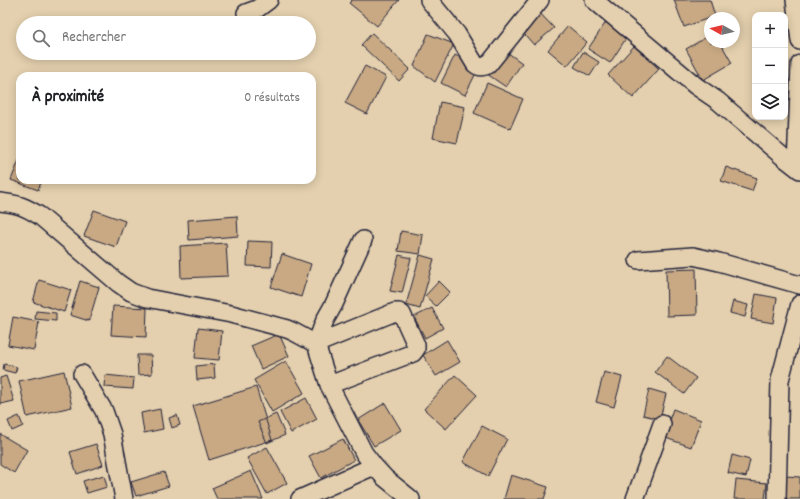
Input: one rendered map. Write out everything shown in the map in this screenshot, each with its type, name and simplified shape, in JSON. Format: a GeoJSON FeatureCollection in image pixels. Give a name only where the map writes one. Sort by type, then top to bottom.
{"type":"FeatureCollection","features":[{"type":"Feature","properties":{"kind":"street"},"geometry":{"type":"LineString","coordinates":[[246,13],[257,9],[269,0]]}},
{"type":"Feature","properties":{"kind":"street"},"geometry":{"type":"LineString","coordinates":[[429,0],[457,34],[475,64],[479,67],[488,65],[540,0]]}},
{"type":"Feature","properties":{"kind":"street"},"geometry":{"type":"LineString","coordinates":[[594,0],[696,86],[718,101],[798,169]]}},
{"type":"Feature","properties":{"kind":"street"},"geometry":{"type":"LineString","coordinates":[[795,0],[800,41]]}},
{"type":"Feature","properties":{"kind":"street"},"geometry":{"type":"LineString","coordinates":[[798,169],[800,64]]}},
{"type":"Feature","properties":{"kind":"street"},"geometry":{"type":"LineString","coordinates":[[0,202],[18,204],[28,208],[40,216],[118,283],[131,292],[147,298],[231,314],[287,329],[316,344]]}},
{"type":"Feature","properties":{"kind":"street"},"geometry":{"type":"LineString","coordinates":[[363,240],[316,344],[329,385],[364,453],[385,478],[411,499]]}},
{"type":"Feature","properties":{"kind":"street"},"geometry":{"type":"LineString","coordinates":[[638,260],[693,256],[800,285]]}},
{"type":"Feature","properties":{"kind":"street"},"geometry":{"type":"LineString","coordinates":[[777,499],[780,380],[800,304]]}},
{"type":"Feature","properties":{"kind":"street"},"geometry":{"type":"LineString","coordinates":[[316,344],[395,312],[399,312],[402,314],[416,345],[416,349],[413,353],[329,385]]}},
{"type":"Feature","properties":{"kind":"street"},"geometry":{"type":"LineString","coordinates":[[82,374],[104,411],[112,434],[124,499]]}},
{"type":"Feature","properties":{"kind":"street"},"geometry":{"type":"LineString","coordinates":[[635,499],[662,424]]}},
{"type":"Feature","properties":{"kind":"street"},"geometry":{"type":"LineString","coordinates":[[308,497],[374,466]]}},
{"type":"Feature","properties":{"kind":"building"},"geometry":{"type":"Polygon","coordinates":[[[352,0],[399,0],[377,26],[349,3],[352,0]]]}},
{"type":"Feature","properties":{"kind":"building"},"geometry":{"type":"Polygon","coordinates":[[[674,0],[710,0],[714,12],[704,12],[704,20],[684,27],[674,0]]]}},
{"type":"Feature","properties":{"kind":"building"},"geometry":{"type":"Polygon","coordinates":[[[537,10],[554,28],[534,45],[518,27],[537,10]]]}},
{"type":"Feature","properties":{"kind":"building"},"geometry":{"type":"Polygon","coordinates":[[[606,22],[627,37],[610,63],[588,49],[606,22]]]}},
{"type":"Feature","properties":{"kind":"building"},"geometry":{"type":"Polygon","coordinates":[[[568,26],[587,42],[567,66],[548,50],[568,26]]]}},
{"type":"Feature","properties":{"kind":"building"},"geometry":{"type":"Polygon","coordinates":[[[372,33],[410,69],[399,81],[361,45],[372,33]]]}},
{"type":"Feature","properties":{"kind":"building"},"geometry":{"type":"Polygon","coordinates":[[[428,34],[454,44],[435,82],[414,66],[428,34]]]}},
{"type":"Feature","properties":{"kind":"building"},"geometry":{"type":"Polygon","coordinates":[[[704,38],[704,48],[723,48],[732,63],[703,80],[686,49],[704,38]]]}},
{"type":"Feature","properties":{"kind":"building"},"geometry":{"type":"Polygon","coordinates":[[[634,46],[659,69],[633,98],[608,75],[634,46]]]}},
{"type":"Feature","properties":{"kind":"building"},"geometry":{"type":"Polygon","coordinates":[[[504,50],[522,63],[506,87],[487,74],[504,50]]]}},
{"type":"Feature","properties":{"kind":"building"},"geometry":{"type":"Polygon","coordinates":[[[583,52],[599,62],[590,76],[574,67],[583,52]]]}},
{"type":"Feature","properties":{"kind":"building"},"geometry":{"type":"Polygon","coordinates":[[[455,55],[479,67],[465,95],[441,83],[455,55]]]}},
{"type":"Feature","properties":{"kind":"building"},"geometry":{"type":"Polygon","coordinates":[[[365,66],[386,77],[367,114],[345,103],[365,66]]]}},
{"type":"Feature","properties":{"kind":"building"},"geometry":{"type":"Polygon","coordinates":[[[788,79],[794,90],[788,93],[788,79]]]}},
{"type":"Feature","properties":{"kind":"building"},"geometry":{"type":"Polygon","coordinates":[[[487,83],[523,99],[510,129],[474,113],[487,83]]]}},
{"type":"Feature","properties":{"kind":"building"},"geometry":{"type":"Polygon","coordinates":[[[440,102],[465,107],[457,143],[433,138],[440,102]]]}},
{"type":"Feature","properties":{"kind":"building"},"geometry":{"type":"Polygon","coordinates":[[[726,167],[757,178],[752,191],[721,181],[726,167]]]}},
{"type":"Feature","properties":{"kind":"building"},"geometry":{"type":"Polygon","coordinates":[[[16,168],[16,182],[11,180],[16,168]]]}},
{"type":"Feature","properties":{"kind":"building"},"geometry":{"type":"Polygon","coordinates":[[[22,184],[40,184],[38,190],[22,184]]]}},
{"type":"Feature","properties":{"kind":"building"},"geometry":{"type":"Polygon","coordinates":[[[94,210],[125,221],[116,247],[84,236],[94,210]]]}},
{"type":"Feature","properties":{"kind":"building"},"geometry":{"type":"Polygon","coordinates":[[[237,216],[238,236],[189,240],[188,220],[237,216]]]}},
{"type":"Feature","properties":{"kind":"building"},"geometry":{"type":"Polygon","coordinates":[[[401,231],[423,235],[420,254],[398,251],[401,231]]]}},
{"type":"Feature","properties":{"kind":"building"},"geometry":{"type":"Polygon","coordinates":[[[248,241],[272,242],[271,267],[247,266],[248,241]]]}},
{"type":"Feature","properties":{"kind":"building"},"geometry":{"type":"Polygon","coordinates":[[[226,243],[228,276],[181,278],[180,246],[226,243]]]}},
{"type":"Feature","properties":{"kind":"building"},"geometry":{"type":"Polygon","coordinates":[[[282,254],[311,264],[301,297],[271,287],[282,254]]]}},
{"type":"Feature","properties":{"kind":"building"},"geometry":{"type":"Polygon","coordinates":[[[399,255],[411,258],[402,293],[390,291],[399,255]]]}},
{"type":"Feature","properties":{"kind":"building"},"geometry":{"type":"Polygon","coordinates":[[[420,255],[434,259],[420,309],[406,305],[420,255]]]}},
{"type":"Feature","properties":{"kind":"building"},"geometry":{"type":"Polygon","coordinates":[[[696,269],[697,315],[667,316],[666,270],[696,269]]]}},
{"type":"Feature","properties":{"kind":"building"},"geometry":{"type":"Polygon","coordinates":[[[39,280],[71,290],[64,312],[33,302],[39,280]]]}},
{"type":"Feature","properties":{"kind":"building"},"geometry":{"type":"Polygon","coordinates":[[[80,281],[99,287],[89,321],[70,315],[80,281]]]}},
{"type":"Feature","properties":{"kind":"building"},"geometry":{"type":"Polygon","coordinates":[[[439,281],[450,292],[436,306],[425,296],[439,281]]]}},
{"type":"Feature","properties":{"kind":"building"},"geometry":{"type":"Polygon","coordinates":[[[756,294],[777,298],[773,323],[751,319],[756,294]]]}},
{"type":"Feature","properties":{"kind":"building"},"geometry":{"type":"Polygon","coordinates":[[[733,301],[748,305],[745,317],[730,313],[733,301]]]}},
{"type":"Feature","properties":{"kind":"building"},"geometry":{"type":"Polygon","coordinates":[[[113,306],[147,308],[146,337],[111,335],[113,306]]]}},
{"type":"Feature","properties":{"kind":"building"},"geometry":{"type":"Polygon","coordinates":[[[432,308],[443,328],[425,338],[414,317],[432,308]]]}},
{"type":"Feature","properties":{"kind":"building"},"geometry":{"type":"Polygon","coordinates":[[[36,311],[56,313],[56,321],[35,319],[36,311]]]}},
{"type":"Feature","properties":{"kind":"building"},"geometry":{"type":"Polygon","coordinates":[[[13,317],[39,322],[34,350],[8,345],[13,317]]]}},
{"type":"Feature","properties":{"kind":"building"},"geometry":{"type":"Polygon","coordinates":[[[198,328],[222,331],[219,360],[195,358],[198,328]]]}},
{"type":"Feature","properties":{"kind":"building"},"geometry":{"type":"Polygon","coordinates":[[[279,334],[289,356],[261,369],[251,346],[279,334]]]}},
{"type":"Feature","properties":{"kind":"building"},"geometry":{"type":"Polygon","coordinates":[[[447,340],[460,362],[436,376],[423,355],[447,340]]]}},
{"type":"Feature","properties":{"kind":"building"},"geometry":{"type":"Polygon","coordinates":[[[137,355],[151,355],[152,374],[138,375],[137,355]]]}},
{"type":"Feature","properties":{"kind":"building"},"geometry":{"type":"Polygon","coordinates":[[[667,356],[696,378],[684,394],[655,372],[667,356]]]}},
{"type":"Feature","properties":{"kind":"building"},"geometry":{"type":"Polygon","coordinates":[[[286,361],[304,393],[272,412],[254,380],[286,361]]]}},
{"type":"Feature","properties":{"kind":"building"},"geometry":{"type":"Polygon","coordinates":[[[4,364],[17,367],[15,373],[3,370],[4,364]]]}},
{"type":"Feature","properties":{"kind":"building"},"geometry":{"type":"Polygon","coordinates":[[[214,364],[215,378],[197,380],[196,366],[214,364]]]}},
{"type":"Feature","properties":{"kind":"building"},"geometry":{"type":"Polygon","coordinates":[[[64,371],[72,407],[27,417],[19,381],[64,371]]]}},
{"type":"Feature","properties":{"kind":"building"},"geometry":{"type":"Polygon","coordinates":[[[604,372],[622,377],[614,407],[596,402],[604,372]]]}},
{"type":"Feature","properties":{"kind":"building"},"geometry":{"type":"Polygon","coordinates":[[[105,375],[134,378],[133,389],[104,387],[105,375]]]}},
{"type":"Feature","properties":{"kind":"building"},"geometry":{"type":"Polygon","coordinates":[[[455,375],[477,395],[446,429],[424,409],[455,375]]]}},
{"type":"Feature","properties":{"kind":"building"},"geometry":{"type":"Polygon","coordinates":[[[6,376],[14,401],[1,404],[0,378],[6,376]]]}},
{"type":"Feature","properties":{"kind":"building"},"geometry":{"type":"Polygon","coordinates":[[[256,387],[272,440],[209,460],[193,406],[256,387]]]}},
{"type":"Feature","properties":{"kind":"building"},"geometry":{"type":"Polygon","coordinates":[[[649,389],[666,394],[660,419],[643,415],[649,389]]]}},
{"type":"Feature","properties":{"kind":"building"},"geometry":{"type":"Polygon","coordinates":[[[306,398],[317,419],[291,433],[280,412],[306,398]]]}},
{"type":"Feature","properties":{"kind":"building"},"geometry":{"type":"Polygon","coordinates":[[[385,403],[401,430],[374,446],[358,420],[385,403]]]}},
{"type":"Feature","properties":{"kind":"building"},"geometry":{"type":"Polygon","coordinates":[[[160,409],[163,429],[144,433],[141,413],[160,409]]]}},
{"type":"Feature","properties":{"kind":"building"},"geometry":{"type":"Polygon","coordinates":[[[673,409],[701,420],[691,447],[663,437],[673,409]]]}},
{"type":"Feature","properties":{"kind":"building"},"geometry":{"type":"Polygon","coordinates":[[[276,414],[285,435],[267,443],[258,422],[276,414]]]}},
{"type":"Feature","properties":{"kind":"building"},"geometry":{"type":"Polygon","coordinates":[[[177,415],[180,425],[172,428],[169,418],[177,415]]]}},
{"type":"Feature","properties":{"kind":"building"},"geometry":{"type":"Polygon","coordinates":[[[19,416],[23,426],[12,431],[8,421],[19,416]]]}},
{"type":"Feature","properties":{"kind":"building"},"geometry":{"type":"Polygon","coordinates":[[[482,426],[507,439],[488,476],[463,462],[482,426]]]}},
{"type":"Feature","properties":{"kind":"building"},"geometry":{"type":"Polygon","coordinates":[[[0,434],[27,450],[14,473],[0,464],[0,434]]]}},
{"type":"Feature","properties":{"kind":"building"},"geometry":{"type":"Polygon","coordinates":[[[343,439],[354,460],[321,478],[309,456],[343,439]]]}},
{"type":"Feature","properties":{"kind":"building"},"geometry":{"type":"Polygon","coordinates":[[[96,444],[103,465],[77,474],[70,452],[96,444]]]}},
{"type":"Feature","properties":{"kind":"building"},"geometry":{"type":"Polygon","coordinates":[[[267,447],[287,483],[267,494],[247,458],[267,447]]]}},
{"type":"Feature","properties":{"kind":"building"},"geometry":{"type":"Polygon","coordinates":[[[732,455],[750,460],[746,477],[728,473],[732,455]]]}},
{"type":"Feature","properties":{"kind":"building"},"geometry":{"type":"Polygon","coordinates":[[[251,471],[263,499],[217,499],[212,488],[251,471]]]}},
{"type":"Feature","properties":{"kind":"building"},"geometry":{"type":"Polygon","coordinates":[[[164,472],[169,486],[136,496],[131,482],[164,472]]]}},
{"type":"Feature","properties":{"kind":"building"},"geometry":{"type":"Polygon","coordinates":[[[104,475],[107,487],[87,493],[83,481],[104,475]]]}},
{"type":"Feature","properties":{"kind":"building"},"geometry":{"type":"Polygon","coordinates":[[[511,475],[548,487],[544,499],[504,499],[511,475]]]}},
{"type":"Feature","properties":{"kind":"building"},"geometry":{"type":"Polygon","coordinates":[[[786,476],[800,477],[800,499],[783,499],[786,476]]]}},
{"type":"Feature","properties":{"kind":"building"},"geometry":{"type":"Polygon","coordinates":[[[736,480],[767,483],[765,499],[734,499],[736,480]]]}}]}
